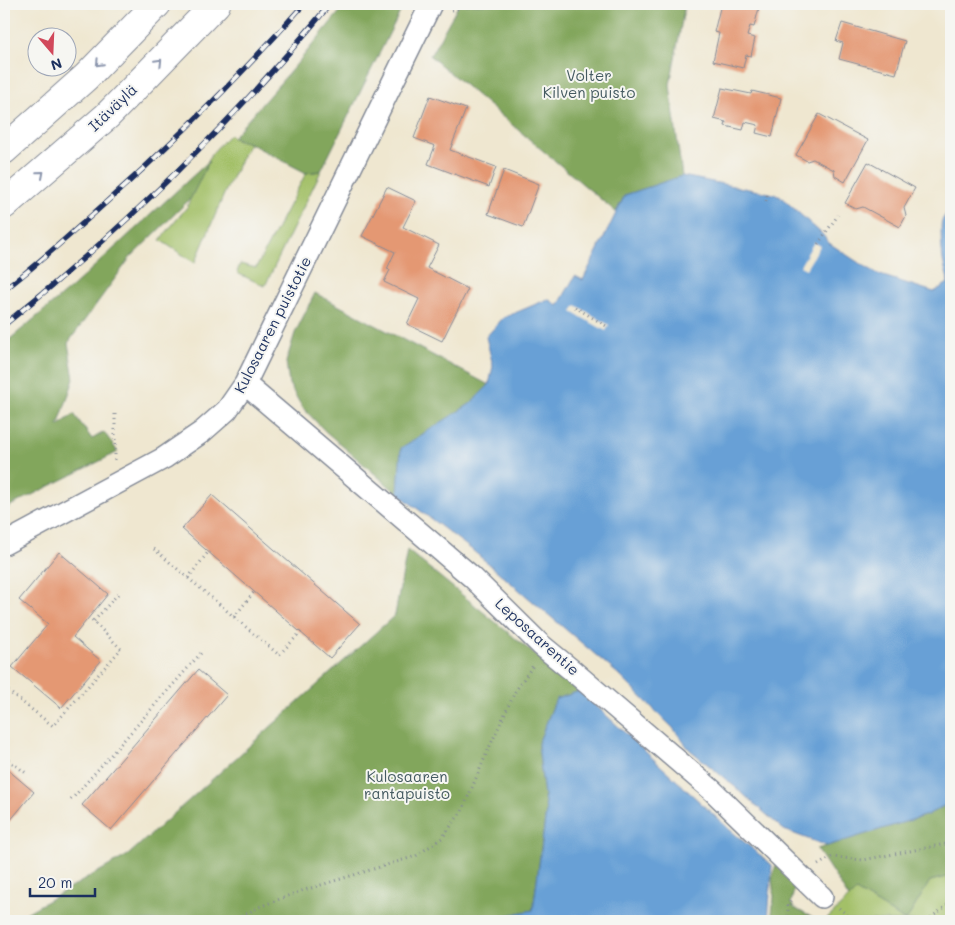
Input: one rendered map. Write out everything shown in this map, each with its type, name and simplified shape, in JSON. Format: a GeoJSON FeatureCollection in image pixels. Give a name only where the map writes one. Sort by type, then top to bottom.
{"type":"FeatureCollection","features":[{"type":"Feature","properties":{"kind":"highway"},"geometry":{"type":"LineString","coordinates":[[4,150],[86,77],[157,4]]}},
{"type":"Feature","properties":{"kind":"highway","name":"Itäväylä"},"geometry":{"type":"LineString","coordinates":[[4,205],[107,116],[216,4]]}},
{"type":"Feature","properties":{"kind":"street","name":"Kulosaaren puistotie"},"geometry":{"type":"LineString","coordinates":[[4,544],[164,458],[202,432],[227,410],[245,384],[430,6]]}},
{"type":"Feature","properties":{"kind":"street","name":"Leposaarentie"},"geometry":{"type":"LineString","coordinates":[[245,384],[472,577],[541,645],[713,790],[822,897]]}},
{"type":"Feature","properties":{"kind":"path"},"geometry":{"type":"LineString","coordinates":[[430,6],[446,11],[484,4]]}},
{"type":"Feature","properties":{"kind":"path"},"geometry":{"type":"LineString","coordinates":[[766,201],[768,192]]}},
{"type":"Feature","properties":{"kind":"path"},"geometry":{"type":"LineString","coordinates":[[818,244],[838,215]]}},
{"type":"Feature","properties":{"kind":"path"},"geometry":{"type":"LineString","coordinates":[[574,307],[608,327]]}},
{"type":"Feature","properties":{"kind":"path"},"geometry":{"type":"LineString","coordinates":[[114,460],[115,412]]}},
{"type":"Feature","properties":{"kind":"path"},"geometry":{"type":"LineString","coordinates":[[154,550],[279,654],[301,632]]}},
{"type":"Feature","properties":{"kind":"path"},"geometry":{"type":"LineString","coordinates":[[188,578],[209,552]]}},
{"type":"Feature","properties":{"kind":"path"},"geometry":{"type":"LineString","coordinates":[[234,617],[254,592]]}},
{"type":"Feature","properties":{"kind":"path"},"geometry":{"type":"LineString","coordinates":[[94,621],[118,594]]}},
{"type":"Feature","properties":{"kind":"path"},"geometry":{"type":"LineString","coordinates":[[4,688],[54,726],[121,649],[89,617]]}},
{"type":"Feature","properties":{"kind":"path"},"geometry":{"type":"LineString","coordinates":[[233,921],[259,907],[298,892],[416,856],[442,838],[462,811],[515,692],[534,665],[541,645]]}},
{"type":"Feature","properties":{"kind":"path"},"geometry":{"type":"LineString","coordinates":[[71,800],[201,653]]}},
{"type":"Feature","properties":{"kind":"path"},"geometry":{"type":"LineString","coordinates":[[80,686],[85,690]]}},
{"type":"Feature","properties":{"kind":"path"},"geometry":{"type":"LineString","coordinates":[[4,757],[26,773]]}},
{"type":"Feature","properties":{"kind":"path"},"geometry":{"type":"LineString","coordinates":[[788,921],[788,904],[800,876],[832,857],[862,860],[951,843]]}},
{"type":"Feature","properties":{"kind":"path"},"geometry":{"type":"LineString","coordinates":[[927,921],[951,902]]}},
{"type":"Feature","properties":{"kind":"green space"},"geometry":{"type":"Polygon","coordinates":[[[346,4],[404,4],[321,171],[306,173],[249,143],[232,138],[295,66],[346,4]]]}},
{"type":"Feature","properties":{"kind":"green space","name":"Volter Kilven puisto"},"geometry":{"type":"Polygon","coordinates":[[[459,4],[685,4],[670,85],[682,176],[625,195],[616,212],[430,56],[459,4]]]}},
{"type":"Feature","properties":{"kind":"green space"},"geometry":{"type":"Polygon","coordinates":[[[229,135],[249,143],[225,192],[195,263],[160,240],[187,207],[212,153],[229,135]]]}},
{"type":"Feature","properties":{"kind":"green space"},"geometry":{"type":"Polygon","coordinates":[[[209,161],[191,198],[130,258],[68,343],[74,379],[58,426],[74,414],[92,439],[104,432],[118,452],[4,509],[4,344],[72,287],[209,161]]]}},
{"type":"Feature","properties":{"kind":"green space"},"geometry":{"type":"Polygon","coordinates":[[[321,171],[265,286],[239,274],[237,272],[240,264],[256,268],[306,173],[321,171]]]}},
{"type":"Feature","properties":{"kind":"green space"},"geometry":{"type":"Polygon","coordinates":[[[315,293],[489,385],[470,404],[401,448],[398,494],[325,431],[302,407],[289,384],[286,362],[295,333],[315,293]]]}},
{"type":"Feature","properties":{"kind":"green space","name":"Kulosaaren rantapuisto"},"geometry":{"type":"Polygon","coordinates":[[[407,550],[580,691],[556,699],[538,744],[546,812],[533,910],[480,921],[12,921],[128,855],[395,615],[407,550]]]}},
{"type":"Feature","properties":{"kind":"green space"},"geometry":{"type":"Polygon","coordinates":[[[951,802],[951,876],[930,881],[906,921],[856,891],[849,898],[817,849],[927,815],[951,802]]]}},
{"type":"Feature","properties":{"kind":"green space"},"geometry":{"type":"Polygon","coordinates":[[[776,865],[796,881],[791,903],[794,908],[819,921],[771,921],[774,897],[772,879],[776,865]]]}},
{"type":"Feature","properties":{"kind":"green space"},"geometry":{"type":"Polygon","coordinates":[[[951,876],[951,921],[906,921],[930,881],[951,876]]]}},
{"type":"Feature","properties":{"kind":"green space"},"geometry":{"type":"Polygon","coordinates":[[[856,891],[906,921],[825,921],[856,891]]]}},
{"type":"Feature","properties":{"kind":"water"},"geometry":{"type":"Polygon","coordinates":[[[682,176],[779,195],[822,234],[829,243],[856,261],[880,275],[934,292],[948,283],[941,240],[941,223],[951,208],[951,802],[927,815],[827,846],[784,830],[689,749],[673,728],[617,673],[471,549],[398,494],[401,448],[470,404],[489,385],[493,366],[486,337],[503,318],[548,299],[558,306],[575,276],[583,280],[625,195],[682,176]]]}},
{"type":"Feature","properties":{"kind":"water"},"geometry":{"type":"Polygon","coordinates":[[[580,691],[730,830],[772,865],[768,921],[480,921],[533,910],[546,812],[538,744],[556,699],[580,691]]]}},
{"type":"Feature","properties":{"kind":"pier"},"geometry":{"type":"Polygon","coordinates":[[[814,242],[820,246],[806,269],[800,266],[814,242]]]}},
{"type":"Feature","properties":{"kind":"pier"},"geometry":{"type":"Polygon","coordinates":[[[576,305],[609,325],[606,331],[572,312],[576,305]]]}},
{"type":"Feature","properties":{"kind":"building"},"geometry":{"type":"Polygon","coordinates":[[[721,4],[740,4],[759,8],[754,27],[750,26],[747,36],[755,38],[751,56],[746,55],[743,68],[713,61],[719,33],[714,32],[721,4]]]}},
{"type":"Feature","properties":{"kind":"building"},"geometry":{"type":"Polygon","coordinates":[[[842,23],[905,41],[896,74],[839,59],[843,43],[836,41],[842,23]]]}},
{"type":"Feature","properties":{"kind":"building"},"geometry":{"type":"Polygon","coordinates":[[[722,88],[751,94],[752,91],[781,98],[772,137],[756,133],[758,125],[745,122],[743,130],[725,126],[726,122],[714,119],[722,88]]]}},
{"type":"Feature","properties":{"kind":"building"},"geometry":{"type":"Polygon","coordinates":[[[430,96],[466,109],[450,150],[496,167],[489,187],[428,164],[435,146],[414,138],[430,96]]]}},
{"type":"Feature","properties":{"kind":"building"},"geometry":{"type":"Polygon","coordinates":[[[819,114],[868,140],[845,182],[835,176],[834,170],[813,159],[807,161],[796,155],[819,114]]]}},
{"type":"Feature","properties":{"kind":"building"},"geometry":{"type":"Polygon","coordinates":[[[868,162],[915,188],[904,208],[906,216],[900,227],[863,207],[856,209],[845,203],[868,162]]]}},
{"type":"Feature","properties":{"kind":"building"},"geometry":{"type":"Polygon","coordinates":[[[504,170],[539,184],[523,227],[488,214],[504,170]]]}},
{"type":"Feature","properties":{"kind":"building"},"geometry":{"type":"Polygon","coordinates":[[[387,187],[416,201],[403,227],[439,245],[427,268],[468,289],[442,341],[407,324],[419,299],[384,282],[390,270],[387,269],[395,252],[362,236],[387,187]]]}},
{"type":"Feature","properties":{"kind":"building"},"geometry":{"type":"Polygon","coordinates":[[[212,495],[360,624],[330,658],[182,529],[212,495]]]}},
{"type":"Feature","properties":{"kind":"building"},"geometry":{"type":"Polygon","coordinates":[[[59,552],[108,594],[73,637],[101,661],[61,708],[12,667],[48,624],[19,600],[59,552]]]}},
{"type":"Feature","properties":{"kind":"building"},"geometry":{"type":"Polygon","coordinates":[[[198,670],[227,695],[111,830],[82,805],[198,670]]]}},
{"type":"Feature","properties":{"kind":"building"},"geometry":{"type":"Polygon","coordinates":[[[7,769],[34,792],[4,828],[4,773],[7,769]]]}},
{"type":"Feature","properties":{"kind":"railway"},"geometry":{"type":"LineString","coordinates":[[4,290],[66,238],[181,133],[256,57],[304,4]]}},
{"type":"Feature","properties":{"kind":"railway"},"geometry":{"type":"LineString","coordinates":[[4,325],[92,251],[176,173],[255,90],[330,4]]}}]}
